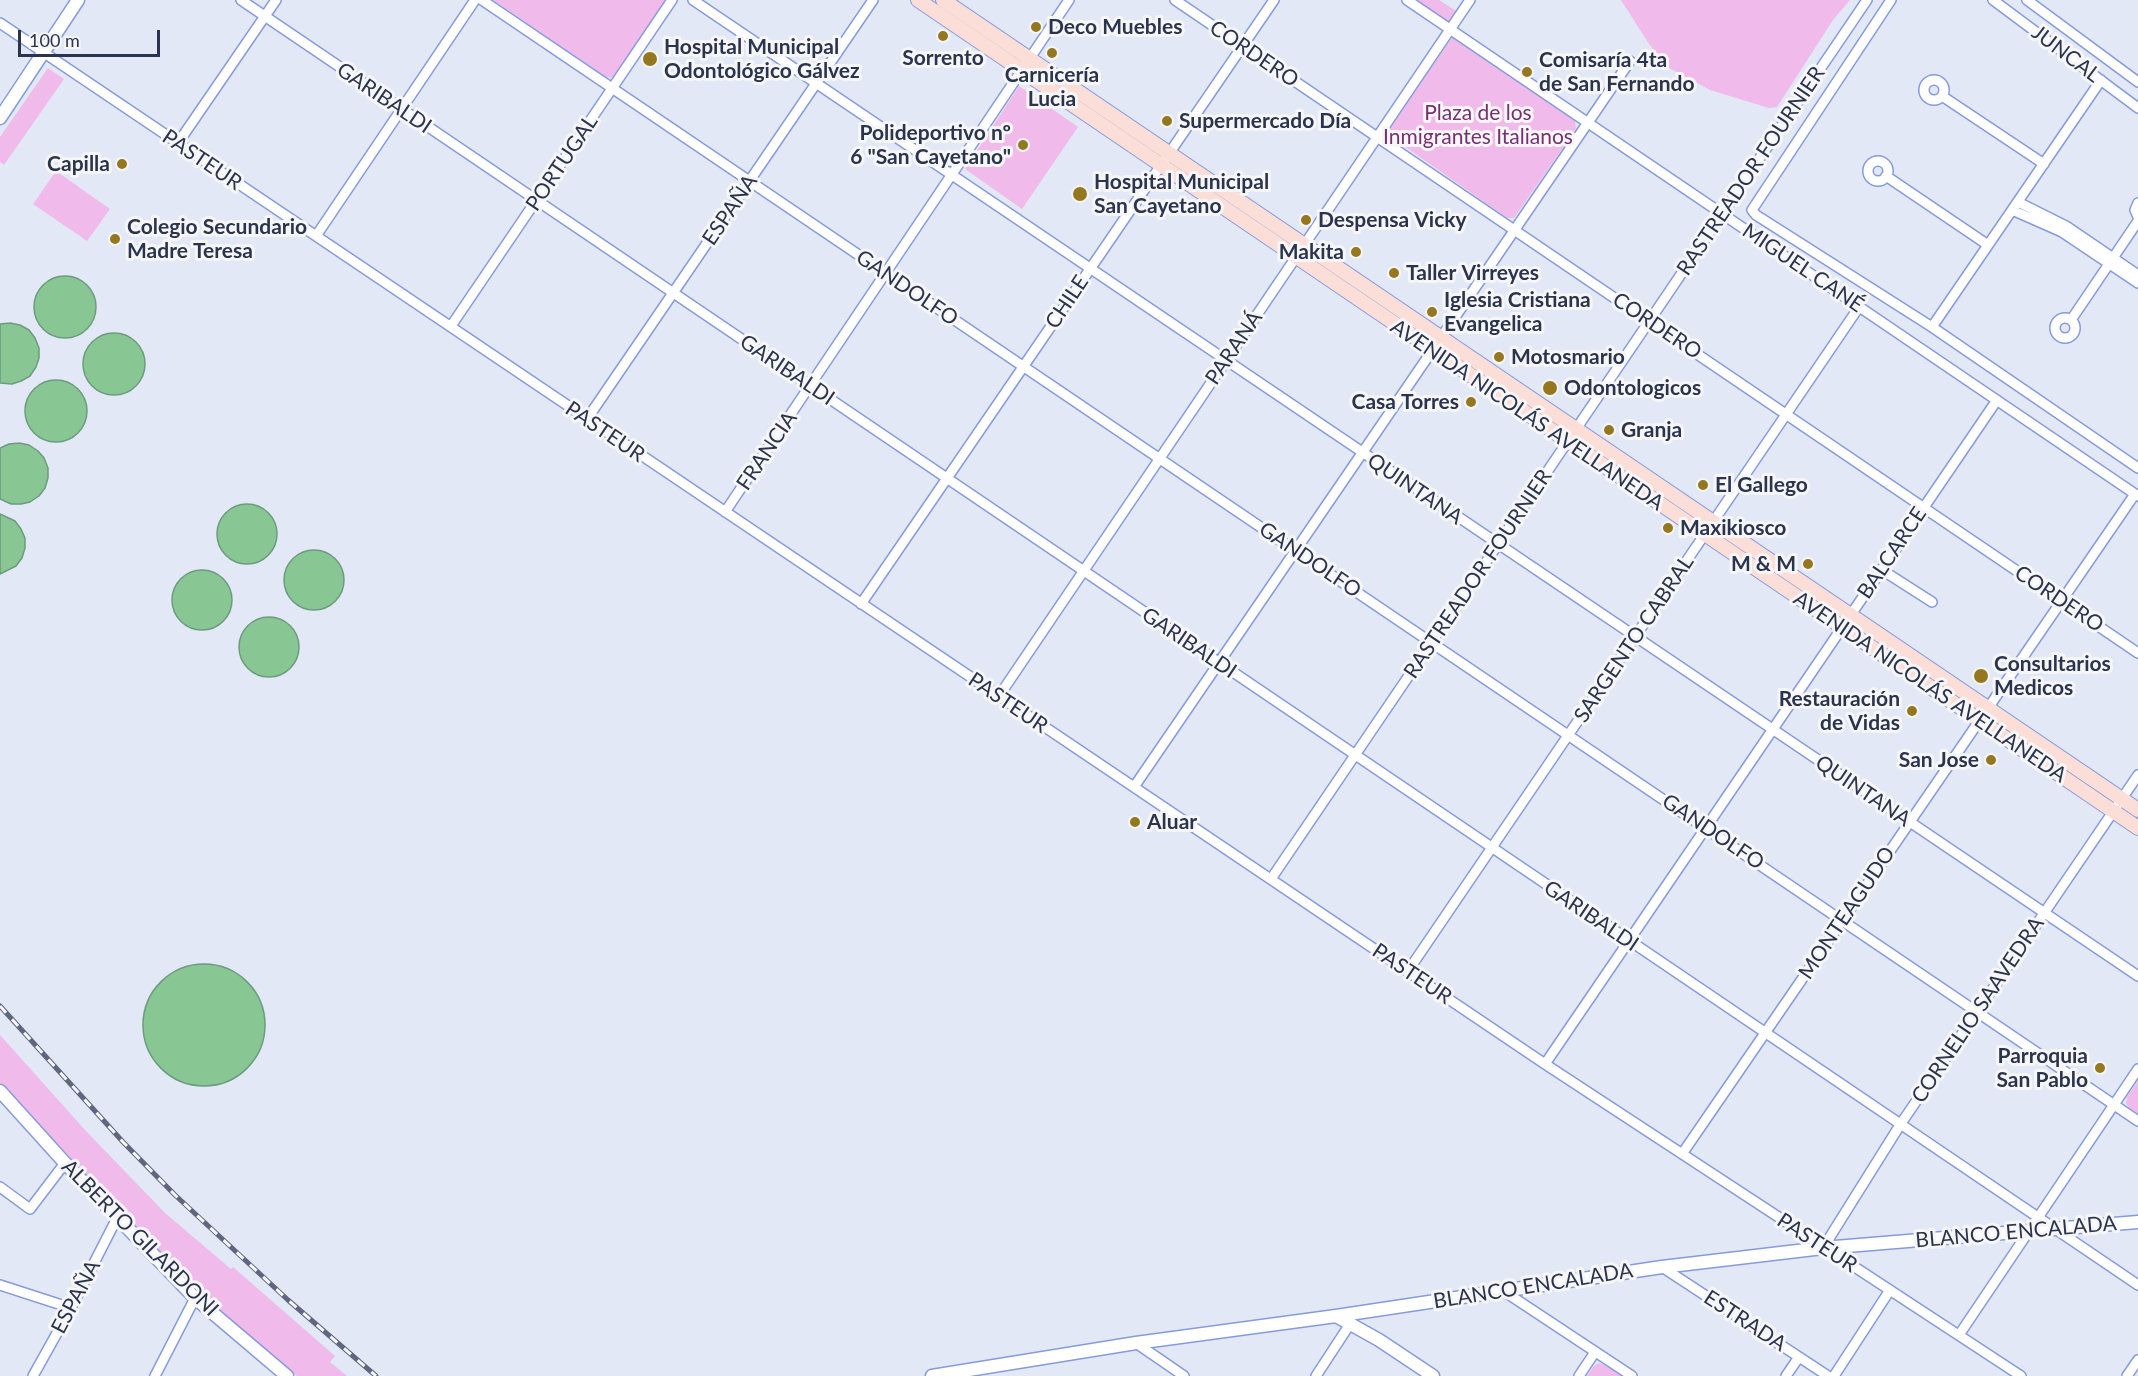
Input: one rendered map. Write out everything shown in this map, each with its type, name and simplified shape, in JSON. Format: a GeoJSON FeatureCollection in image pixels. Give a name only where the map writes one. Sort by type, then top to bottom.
{"type":"FeatureCollection","features":[{"type":"Feature","properties":{"kind":"main road","name":"AVENIDA NICOLÁS AVELLANEDA"},"geometry":{"type":"LineString","coordinates":[[918,0],[1026,65],[1165,159],[1304,245],[1576,429],[1713,522],[1979,721],[2138,828]]}},
{"type":"Feature","properties":{"kind":"main road","name":"AVENIDA NICOLÁS AVELLANEDA"},"geometry":{"type":"LineString","coordinates":[[943,0],[1026,65]]}},
{"type":"Feature","properties":{"kind":"main road","name":"AVENIDA NICOLÁS AVELLANEDA"},"geometry":{"type":"LineString","coordinates":[[1165,159],[1296,257],[1704,535],[1988,708],[2138,810]]}},
{"type":"Feature","properties":{"kind":"street"},"geometry":{"type":"LineString","coordinates":[[0,117],[78,0]]}},
{"type":"Feature","properties":{"kind":"street","name":"GARIBALDI"},"geometry":{"type":"LineString","coordinates":[[241,0],[2138,1285]]}},
{"type":"Feature","properties":{"kind":"street"},"geometry":{"type":"LineString","coordinates":[[178,143],[276,0]]}},
{"type":"Feature","properties":{"kind":"street"},"geometry":{"type":"LineString","coordinates":[[316,236],[475,0]]}},
{"type":"Feature","properties":{"kind":"street","name":"GANDOLFO"},"geometry":{"type":"LineString","coordinates":[[482,0],[614,87],[749,182],[2138,1120]]}},
{"type":"Feature","properties":{"kind":"street","name":"PORTUGAL"},"geometry":{"type":"LineString","coordinates":[[451,326],[672,0]]}},
{"type":"Feature","properties":{"kind":"street","name":"QUINTANA"},"geometry":{"type":"LineString","coordinates":[[693,0],[1089,270],[2138,976]]}},
{"type":"Feature","properties":{"kind":"street","name":"ESPAÑA"},"geometry":{"type":"LineString","coordinates":[[587,419],[873,0]]}},
{"type":"Feature","properties":{"kind":"street","name":"FRANCIA"},"geometry":{"type":"LineString","coordinates":[[725,512],[1069,0]]}},
{"type":"Feature","properties":{"kind":"street","name":"CORDERO"},"geometry":{"type":"LineString","coordinates":[[1175,0],[2138,653]]}},
{"type":"Feature","properties":{"kind":"street","name":"CHILE"},"geometry":{"type":"LineString","coordinates":[[861,604],[1274,0]]}},
{"type":"Feature","properties":{"kind":"street","name":"MIGUEL CANÉ"},"geometry":{"type":"LineString","coordinates":[[1407,0],[2136,495]]}},
{"type":"Feature","properties":{"kind":"street","name":"PARANÁ"},"geometry":{"type":"LineString","coordinates":[[999,696],[1470,0]]}},
{"type":"Feature","properties":{"kind":"street","name":"RASTREADOR FOURNIER"},"geometry":{"type":"LineString","coordinates":[[1271,879],[1867,0]]}},
{"type":"Feature","properties":{"kind":"street"},"geometry":{"type":"LineString","coordinates":[[1891,0],[1752,210],[1756,215],[1932,327],[2138,468]]}},
{"type":"Feature","properties":{"kind":"street","name":"JUNCAL"},"geometry":{"type":"LineString","coordinates":[[1993,0],[2138,108]]}},
{"type":"Feature","properties":{"kind":"street"},"geometry":{"type":"LineString","coordinates":[[2028,0],[2138,82]]}},
{"type":"Feature","properties":{"kind":"street","name":"PASTEUR"},"geometry":{"type":"LineString","coordinates":[[0,23],[1545,1064],[2021,1376]]}},
{"type":"Feature","properties":{"kind":"street"},"geometry":{"type":"LineString","coordinates":[[1134,787],[1630,61]]}},
{"type":"Feature","properties":{"kind":"street"},"geometry":{"type":"LineString","coordinates":[[1932,327],[2101,80]]}},
{"type":"Feature","properties":{"kind":"street"},"geometry":{"type":"LineString","coordinates":[[1942,96],[2044,164]]}},
{"type":"Feature","properties":{"kind":"street"},"geometry":{"type":"LineString","coordinates":[[1886,176],[1988,245]]}},
{"type":"Feature","properties":{"kind":"street"},"geometry":{"type":"LineString","coordinates":[[2071,320],[2138,219],[2135,210],[2138,203]]}},
{"type":"Feature","properties":{"kind":"street"},"geometry":{"type":"LineString","coordinates":[[2015,206],[2138,274]]}},
{"type":"Feature","properties":{"kind":"street"},"geometry":{"type":"LineString","coordinates":[[2112,259],[2138,283]]}},
{"type":"Feature","properties":{"kind":"street","name":"SARGENTO CABRAL"},"geometry":{"type":"LineString","coordinates":[[1408,971],[1859,307]]}},
{"type":"Feature","properties":{"kind":"street","name":"BALCARCE"},"geometry":{"type":"LineString","coordinates":[[1545,1064],[1996,400]]}},
{"type":"Feature","properties":{"kind":"street","name":"MONTEAGUDO"},"geometry":{"type":"LineString","coordinates":[[1682,1154],[2061,600],[2136,495]]}},
{"type":"Feature","properties":{"kind":"street"},"geometry":{"type":"LineString","coordinates":[[1882,570],[1932,602]]}},
{"type":"Feature","properties":{"kind":"street","name":"CORNELIO SAAVEDRA"},"geometry":{"type":"LineString","coordinates":[[1823,1248],[1900,1125],[2138,775]]}},
{"type":"Feature","properties":{"kind":"street"},"geometry":{"type":"LineString","coordinates":[[1959,1335],[2138,1069]]}},
{"type":"Feature","properties":{"kind":"street","name":"ALBERTO GILARDONI"},"geometry":{"type":"LineString","coordinates":[[0,1091],[65,1163],[195,1298],[287,1376]]}},
{"type":"Feature","properties":{"kind":"street"},"geometry":{"type":"LineString","coordinates":[[0,1187],[30,1209],[65,1163]]}},
{"type":"Feature","properties":{"kind":"street","name":"ESPAÑA"},"geometry":{"type":"LineString","coordinates":[[33,1376],[117,1218]]}},
{"type":"Feature","properties":{"kind":"street","name":"BLANCO ENCALADA"},"geometry":{"type":"LineString","coordinates":[[939,1375],[1662,1267],[1823,1248],[2138,1222]]}},
{"type":"Feature","properties":{"kind":"street","name":"ESTRADA"},"geometry":{"type":"LineString","coordinates":[[1662,1267],[1828,1376]]}},
{"type":"Feature","properties":{"kind":"street"},"geometry":{"type":"LineString","coordinates":[[0,1285],[71,1308]]}},
{"type":"Feature","properties":{"kind":"street"},"geometry":{"type":"LineString","coordinates":[[1502,1290],[1632,1376]]}},
{"type":"Feature","properties":{"kind":"street"},"geometry":{"type":"LineString","coordinates":[[1833,1376],[1890,1290]]}},
{"type":"Feature","properties":{"kind":"street"},"geometry":{"type":"LineString","coordinates":[[154,1376],[195,1298]]}},
{"type":"Feature","properties":{"kind":"street"},"geometry":{"type":"LineString","coordinates":[[1336,1316],[1379,1340],[1433,1376]]}},
{"type":"Feature","properties":{"kind":"street"},"geometry":{"type":"LineString","coordinates":[[1316,1376],[1350,1324]]}},
{"type":"Feature","properties":{"kind":"street"},"geometry":{"type":"LineString","coordinates":[[1136,1344],[1183,1376]]}},
{"type":"Feature","properties":{"kind":"street"},"geometry":{"type":"LineString","coordinates":[[1579,1376],[1596,1352]]}},
{"type":"Feature","properties":{"kind":"street"},"geometry":{"type":"LineString","coordinates":[[1786,1376],[1799,1357]]}},
{"type":"Feature","properties":{"kind":"street"},"geometry":{"type":"LineString","coordinates":[[2127,1376],[2138,1360]]}},
{"type":"Feature","properties":{"kind":"green space"},"geometry":{"type":"Polygon","coordinates":[[[493,0],[668,0],[617,74],[611,78],[606,77],[493,0]]]}},
{"type":"Feature","properties":{"kind":"green space"},"geometry":{"type":"Polygon","coordinates":[[[1407,0],[1439,0],[1461,14],[1450,29],[1407,0]]]}},
{"type":"Feature","properties":{"kind":"green space"},"geometry":{"type":"Polygon","coordinates":[[[1621,0],[1850,0],[1833,20],[1777,107],[1769,108],[1710,90],[1669,68],[1649,44],[1621,0]]]}},
{"type":"Feature","properties":{"kind":"green space","name":"Plaza de los Inmigrantes Italianos"},"geometry":{"type":"Polygon","coordinates":[[[1452,38],[1575,121],[1576,129],[1514,218],[1507,218],[1387,134],[1388,128],[1452,38]]]}},
{"type":"Feature","properties":{"kind":"green space"},"geometry":{"type":"Polygon","coordinates":[[[48,68],[64,79],[4,165],[0,162],[0,137],[48,68]]]}},
{"type":"Feature","properties":{"kind":"green space","name":"Polideportivo nº 6 \"San Cayetano\""},"geometry":{"type":"Polygon","coordinates":[[[1019,86],[1078,127],[1022,209],[965,169],[1019,86]]]}},
{"type":"Feature","properties":{"kind":"green space"},"geometry":{"type":"Polygon","coordinates":[[[56,171],[110,209],[87,241],[33,204],[56,171]]]}},
{"type":"Feature","properties":{"kind":"green space"},"geometry":{"type":"Polygon","coordinates":[[[0,1035],[86,1131],[165,1213],[231,1269],[233,1267],[335,1356],[330,1362],[347,1376],[297,1376],[196,1291],[0,1083],[0,1035]]]}},
{"type":"Feature","properties":{"kind":"green space"},"geometry":{"type":"Polygon","coordinates":[[[2138,1081],[2138,1114],[2126,1103],[2127,1097],[2138,1081]]]}},
{"type":"Feature","properties":{"kind":"green space"},"geometry":{"type":"Polygon","coordinates":[[[1599,1363],[1604,1365],[1622,1376],[1587,1376],[1599,1363]]]}},
{"type":"Feature","properties":{"kind":"shaded area"},"geometry":{"type":"Polygon","coordinates":[[[65,276],[87,285],[96,307],[87,329],[65,338],[43,329],[34,307],[43,285],[65,276]]]}},
{"type":"Feature","properties":{"kind":"shaded area"},"geometry":{"type":"Polygon","coordinates":[[[10,323],[29,330],[39,348],[39,358],[30,376],[12,384],[0,383],[0,324],[10,323]]]}},
{"type":"Feature","properties":{"kind":"shaded area"},"geometry":{"type":"Polygon","coordinates":[[[114,333],[136,342],[145,364],[136,386],[114,395],[92,386],[83,364],[92,342],[114,333]]]}},
{"type":"Feature","properties":{"kind":"shaded area"},"geometry":{"type":"Polygon","coordinates":[[[56,380],[78,389],[87,411],[78,433],[56,442],[34,433],[25,411],[34,389],[56,380]]]}},
{"type":"Feature","properties":{"kind":"shaded area"},"geometry":{"type":"Polygon","coordinates":[[[19,443],[29,445],[44,458],[48,468],[48,478],[39,496],[30,502],[11,504],[0,499],[0,448],[19,443]]]}},
{"type":"Feature","properties":{"kind":"shaded area"},"geometry":{"type":"Polygon","coordinates":[[[241,504],[253,504],[269,512],[275,522],[277,534],[275,546],[269,556],[253,564],[241,564],[225,556],[217,540],[217,528],[225,512],[241,504]]]}},
{"type":"Feature","properties":{"kind":"shaded area"},"geometry":{"type":"Polygon","coordinates":[[[0,514],[15,521],[21,529],[25,538],[25,548],[16,566],[0,574],[0,514]]]}},
{"type":"Feature","properties":{"kind":"shaded area"},"geometry":{"type":"Polygon","coordinates":[[[308,550],[320,550],[336,558],[342,568],[344,580],[342,592],[336,602],[320,610],[308,610],[292,602],[284,586],[284,574],[292,558],[308,550]]]}},
{"type":"Feature","properties":{"kind":"shaded area"},"geometry":{"type":"Polygon","coordinates":[[[196,570],[208,570],[224,578],[230,588],[232,600],[230,612],[224,622],[208,630],[196,630],[180,622],[172,606],[172,594],[180,578],[196,570]]]}},
{"type":"Feature","properties":{"kind":"shaded area"},"geometry":{"type":"Polygon","coordinates":[[[263,617],[275,617],[291,625],[297,635],[299,647],[297,659],[291,669],[275,677],[263,677],[247,669],[239,653],[239,641],[247,625],[263,617]]]}},
{"type":"Feature","properties":{"kind":"shaded area"},"geometry":{"type":"Polygon","coordinates":[[[204,964],[227,969],[247,982],[260,1002],[265,1025],[260,1048],[247,1068],[227,1081],[204,1086],[181,1081],[161,1068],[148,1048],[143,1025],[148,1002],[161,982],[181,969],[204,964]]]}},
{"type":"Feature","properties":{"kind":"railway"},"geometry":{"type":"LineString","coordinates":[[0,1006],[123,1142],[175,1195],[288,1300],[376,1376]]}},
{"type":"Feature","properties":{"kind":"place","name":"Deco Muebles"},"geometry":{"type":"Point","coordinates":[1036,27]}},
{"type":"Feature","properties":{"kind":"place","name":"Sorrento"},"geometry":{"type":"Point","coordinates":[943,36]}},
{"type":"Feature","properties":{"kind":"place","name":"Carnicería Lucia"},"geometry":{"type":"Point","coordinates":[1052,53]}},
{"type":"Feature","properties":{"kind":"place","name":"Hospital Municipal Odontológico Gálvez"},"geometry":{"type":"Point","coordinates":[650,59]}},
{"type":"Feature","properties":{"kind":"place","name":"Comisaría 4ta de San Fernando"},"geometry":{"type":"Point","coordinates":[1527,72]}},
{"type":"Feature","properties":{"kind":"place","name":"Supermercado Día"},"geometry":{"type":"Point","coordinates":[1167,121]}},
{"type":"Feature","properties":{"kind":"place","name":"Polideportivo nº 6 \"San Cayetano\""},"geometry":{"type":"Point","coordinates":[1023,145]}},
{"type":"Feature","properties":{"kind":"place","name":"Capilla"},"geometry":{"type":"Point","coordinates":[122,164]}},
{"type":"Feature","properties":{"kind":"place","name":"Hospital Municipal San Cayetano"},"geometry":{"type":"Point","coordinates":[1080,194]}},
{"type":"Feature","properties":{"kind":"place","name":"Despensa Vicky"},"geometry":{"type":"Point","coordinates":[1306,220]}},
{"type":"Feature","properties":{"kind":"place","name":"Colegio Secundario Madre Teresa"},"geometry":{"type":"Point","coordinates":[115,239]}},
{"type":"Feature","properties":{"kind":"place","name":"Makita"},"geometry":{"type":"Point","coordinates":[1356,252]}},
{"type":"Feature","properties":{"kind":"place","name":"Taller Virreyes"},"geometry":{"type":"Point","coordinates":[1394,273]}},
{"type":"Feature","properties":{"kind":"place","name":"Iglesia Cristiana Evangelica"},"geometry":{"type":"Point","coordinates":[1432,312]}},
{"type":"Feature","properties":{"kind":"place","name":"Motosmario"},"geometry":{"type":"Point","coordinates":[1499,357]}},
{"type":"Feature","properties":{"kind":"place","name":"Odontologicos"},"geometry":{"type":"Point","coordinates":[1550,388]}},
{"type":"Feature","properties":{"kind":"place","name":"Casa Torres"},"geometry":{"type":"Point","coordinates":[1471,402]}},
{"type":"Feature","properties":{"kind":"place","name":"Granja"},"geometry":{"type":"Point","coordinates":[1609,430]}},
{"type":"Feature","properties":{"kind":"place","name":"El Gallego"},"geometry":{"type":"Point","coordinates":[1703,485]}},
{"type":"Feature","properties":{"kind":"place","name":"Maxikiosco"},"geometry":{"type":"Point","coordinates":[1668,528]}},
{"type":"Feature","properties":{"kind":"place","name":"M & M"},"geometry":{"type":"Point","coordinates":[1808,564]}},
{"type":"Feature","properties":{"kind":"place","name":"Consultarios Medicos"},"geometry":{"type":"Point","coordinates":[1981,676]}},
{"type":"Feature","properties":{"kind":"place","name":"Restauración de Vidas"},"geometry":{"type":"Point","coordinates":[1912,711]}},
{"type":"Feature","properties":{"kind":"place","name":"San Jose"},"geometry":{"type":"Point","coordinates":[1991,760]}},
{"type":"Feature","properties":{"kind":"place","name":"Aluar"},"geometry":{"type":"Point","coordinates":[1135,822]}},
{"type":"Feature","properties":{"kind":"place","name":"Parroquia San Pablo"},"geometry":{"type":"Point","coordinates":[2100,1068]}}]}
